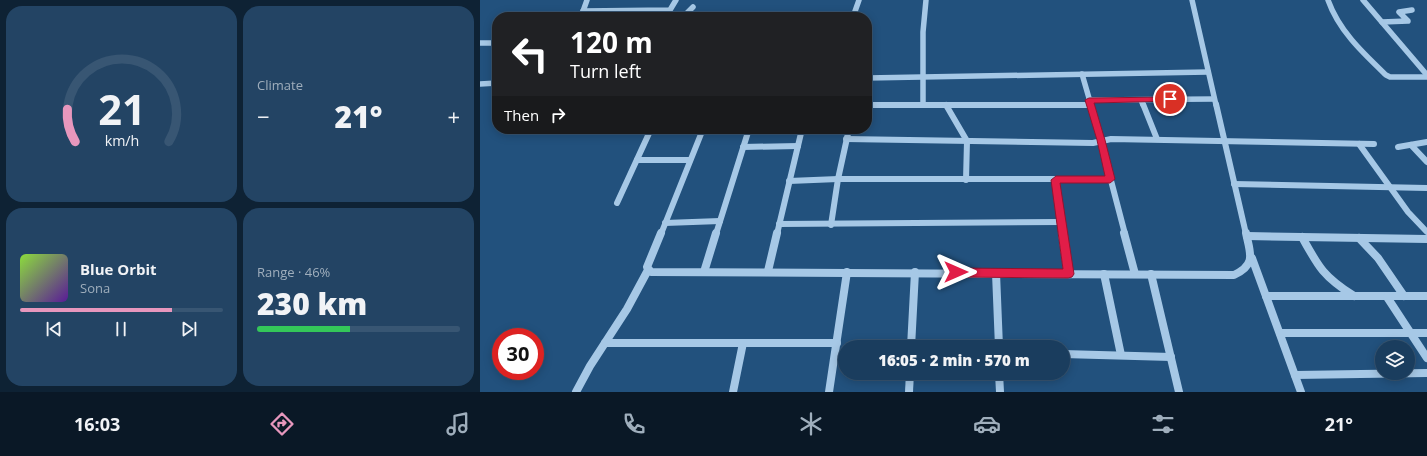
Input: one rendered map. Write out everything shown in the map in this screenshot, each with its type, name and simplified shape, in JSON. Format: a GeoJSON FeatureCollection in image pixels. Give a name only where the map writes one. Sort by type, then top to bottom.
{"type":"FeatureCollection","features":[{"type":"Feature","properties":{"kind":"street"},"geometry":{"type":"LineString","coordinates":[[586,1],[583,10],[670,10],[676,0]]}},
{"type":"Feature","properties":{"kind":"street"},"geometry":{"type":"LineString","coordinates":[[855,12],[859,0]]}},
{"type":"Feature","properties":{"kind":"street"},"geometry":{"type":"LineString","coordinates":[[923,105],[923,32],[926,0]]}},
{"type":"Feature","properties":{"kind":"street"},"geometry":{"type":"LineString","coordinates":[[1192,0],[1251,256],[1301,392]]}},
{"type":"Feature","properties":{"kind":"street"},"geometry":{"type":"LineString","coordinates":[[1328,0],[1334,14],[1344,30],[1386,75],[1390,77],[1427,76]]}},
{"type":"Feature","properties":{"kind":"street"},"geometry":{"type":"LineString","coordinates":[[1363,0],[1427,76]]}},
{"type":"Feature","properties":{"kind":"street"},"geometry":{"type":"LineString","coordinates":[[688,12],[693,7]]}},
{"type":"Feature","properties":{"kind":"street"},"geometry":{"type":"LineString","coordinates":[[1382,22],[1408,21],[1399,12],[1412,10]]}},
{"type":"Feature","properties":{"kind":"street"},"geometry":{"type":"LineString","coordinates":[[480,43],[492,43]]}},
{"type":"Feature","properties":{"kind":"street"},"geometry":{"type":"LineString","coordinates":[[872,78],[1208,72]]}},
{"type":"Feature","properties":{"kind":"street"},"geometry":{"type":"LineString","coordinates":[[1082,74],[1101,140],[1135,274]]}},
{"type":"Feature","properties":{"kind":"street"},"geometry":{"type":"LineString","coordinates":[[480,84],[492,83]]}},
{"type":"Feature","properties":{"kind":"street"},"geometry":{"type":"LineString","coordinates":[[872,105],[946,105],[1214,99]]}},
{"type":"Feature","properties":{"kind":"street"},"geometry":{"type":"LineString","coordinates":[[1141,100],[1157,139]]}},
{"type":"Feature","properties":{"kind":"street"},"geometry":{"type":"LineString","coordinates":[[946,105],[967,141],[966,180]]}},
{"type":"Feature","properties":{"kind":"street"},"geometry":{"type":"LineString","coordinates":[[617,204],[649,134]]}},
{"type":"Feature","properties":{"kind":"street"},"geometry":{"type":"LineString","coordinates":[[576,392],[590,366],[627,309],[648,270],[647,267],[701,134]]}},
{"type":"Feature","properties":{"kind":"street"},"geometry":{"type":"LineString","coordinates":[[704,272],[747,134]]}},
{"type":"Feature","properties":{"kind":"street"},"geometry":{"type":"LineString","coordinates":[[768,271],[801,134]]}},
{"type":"Feature","properties":{"kind":"street"},"geometry":{"type":"LineString","coordinates":[[831,225],[848,134]]}},
{"type":"Feature","properties":{"kind":"street"},"geometry":{"type":"LineString","coordinates":[[846,139],[1093,143],[1111,139],[1157,139],[1374,144]]}},
{"type":"Feature","properties":{"kind":"street"},"geometry":{"type":"LineString","coordinates":[[1398,147],[1427,142]]}},
{"type":"Feature","properties":{"kind":"street"},"geometry":{"type":"LineString","coordinates":[[1359,144],[1408,212],[1427,232]]}},
{"type":"Feature","properties":{"kind":"street"},"geometry":{"type":"LineString","coordinates":[[1411,145],[1427,162]]}},
{"type":"Feature","properties":{"kind":"street"},"geometry":{"type":"LineString","coordinates":[[743,147],[798,146]]}},
{"type":"Feature","properties":{"kind":"street"},"geometry":{"type":"LineString","coordinates":[[637,160],[690,160]]}},
{"type":"Feature","properties":{"kind":"street"},"geometry":{"type":"LineString","coordinates":[[789,181],[1110,179]]}},
{"type":"Feature","properties":{"kind":"street"},"geometry":{"type":"LineString","coordinates":[[1056,180],[1068,274]]}},
{"type":"Feature","properties":{"kind":"street"},"geometry":{"type":"LineString","coordinates":[[1234,184],[1427,188]]}},
{"type":"Feature","properties":{"kind":"street"},"geometry":{"type":"LineString","coordinates":[[665,223],[720,221]]}},
{"type":"Feature","properties":{"kind":"street"},"geometry":{"type":"LineString","coordinates":[[779,224],[831,225],[1061,222]]}},
{"type":"Feature","properties":{"kind":"street"},"geometry":{"type":"LineString","coordinates":[[1247,236],[1427,238]]}},
{"type":"Feature","properties":{"kind":"street"},"geometry":{"type":"LineString","coordinates":[[1302,237],[1316,263],[1334,284],[1354,296]]}},
{"type":"Feature","properties":{"kind":"street"},"geometry":{"type":"LineString","coordinates":[[1360,238],[1378,258],[1404,296]]}},
{"type":"Feature","properties":{"kind":"street"},"geometry":{"type":"LineString","coordinates":[[648,270],[651,272],[768,271],[1234,275],[1250,266],[1251,256]]}},
{"type":"Feature","properties":{"kind":"street"},"geometry":{"type":"LineString","coordinates":[[829,392],[847,272]]}},
{"type":"Feature","properties":{"kind":"street"},"geometry":{"type":"LineString","coordinates":[[912,340],[915,272]]}},
{"type":"Feature","properties":{"kind":"street"},"geometry":{"type":"LineString","coordinates":[[996,273],[998,340]]}},
{"type":"Feature","properties":{"kind":"street"},"geometry":{"type":"LineString","coordinates":[[1104,274],[1121,355]]}},
{"type":"Feature","properties":{"kind":"street"},"geometry":{"type":"LineString","coordinates":[[1151,274],[1172,356],[1179,392]]}},
{"type":"Feature","properties":{"kind":"street"},"geometry":{"type":"LineString","coordinates":[[1334,284],[1336,296]]}},
{"type":"Feature","properties":{"kind":"street"},"geometry":{"type":"LineString","coordinates":[[1266,296],[1427,296]]}},
{"type":"Feature","properties":{"kind":"street"},"geometry":{"type":"LineString","coordinates":[[1387,296],[1427,358]]}},
{"type":"Feature","properties":{"kind":"street"},"geometry":{"type":"LineString","coordinates":[[1280,334],[1427,332]]}},
{"type":"Feature","properties":{"kind":"street"},"geometry":{"type":"LineString","coordinates":[[605,343],[837,343]]}},
{"type":"Feature","properties":{"kind":"street"},"geometry":{"type":"LineString","coordinates":[[733,392],[743,343]]}},
{"type":"Feature","properties":{"kind":"street"},"geometry":{"type":"LineString","coordinates":[[1070,354],[1172,356]]}},
{"type":"Feature","properties":{"kind":"street"},"geometry":{"type":"LineString","coordinates":[[1295,375],[1427,373]]}},
{"type":"Feature","properties":{"kind":"street"},"geometry":{"type":"LineString","coordinates":[[909,392],[910,380]]}},
{"type":"Feature","properties":{"kind":"street"},"geometry":{"type":"LineString","coordinates":[[1000,380],[1000,392]]}},
{"type":"Feature","properties":{"kind":"route"},"geometry":{"type":"LineString","coordinates":[[956,272],[1068,274],[1056,180],[1110,179],[1101,140],[1089,100],[1170,99]]}}]}
